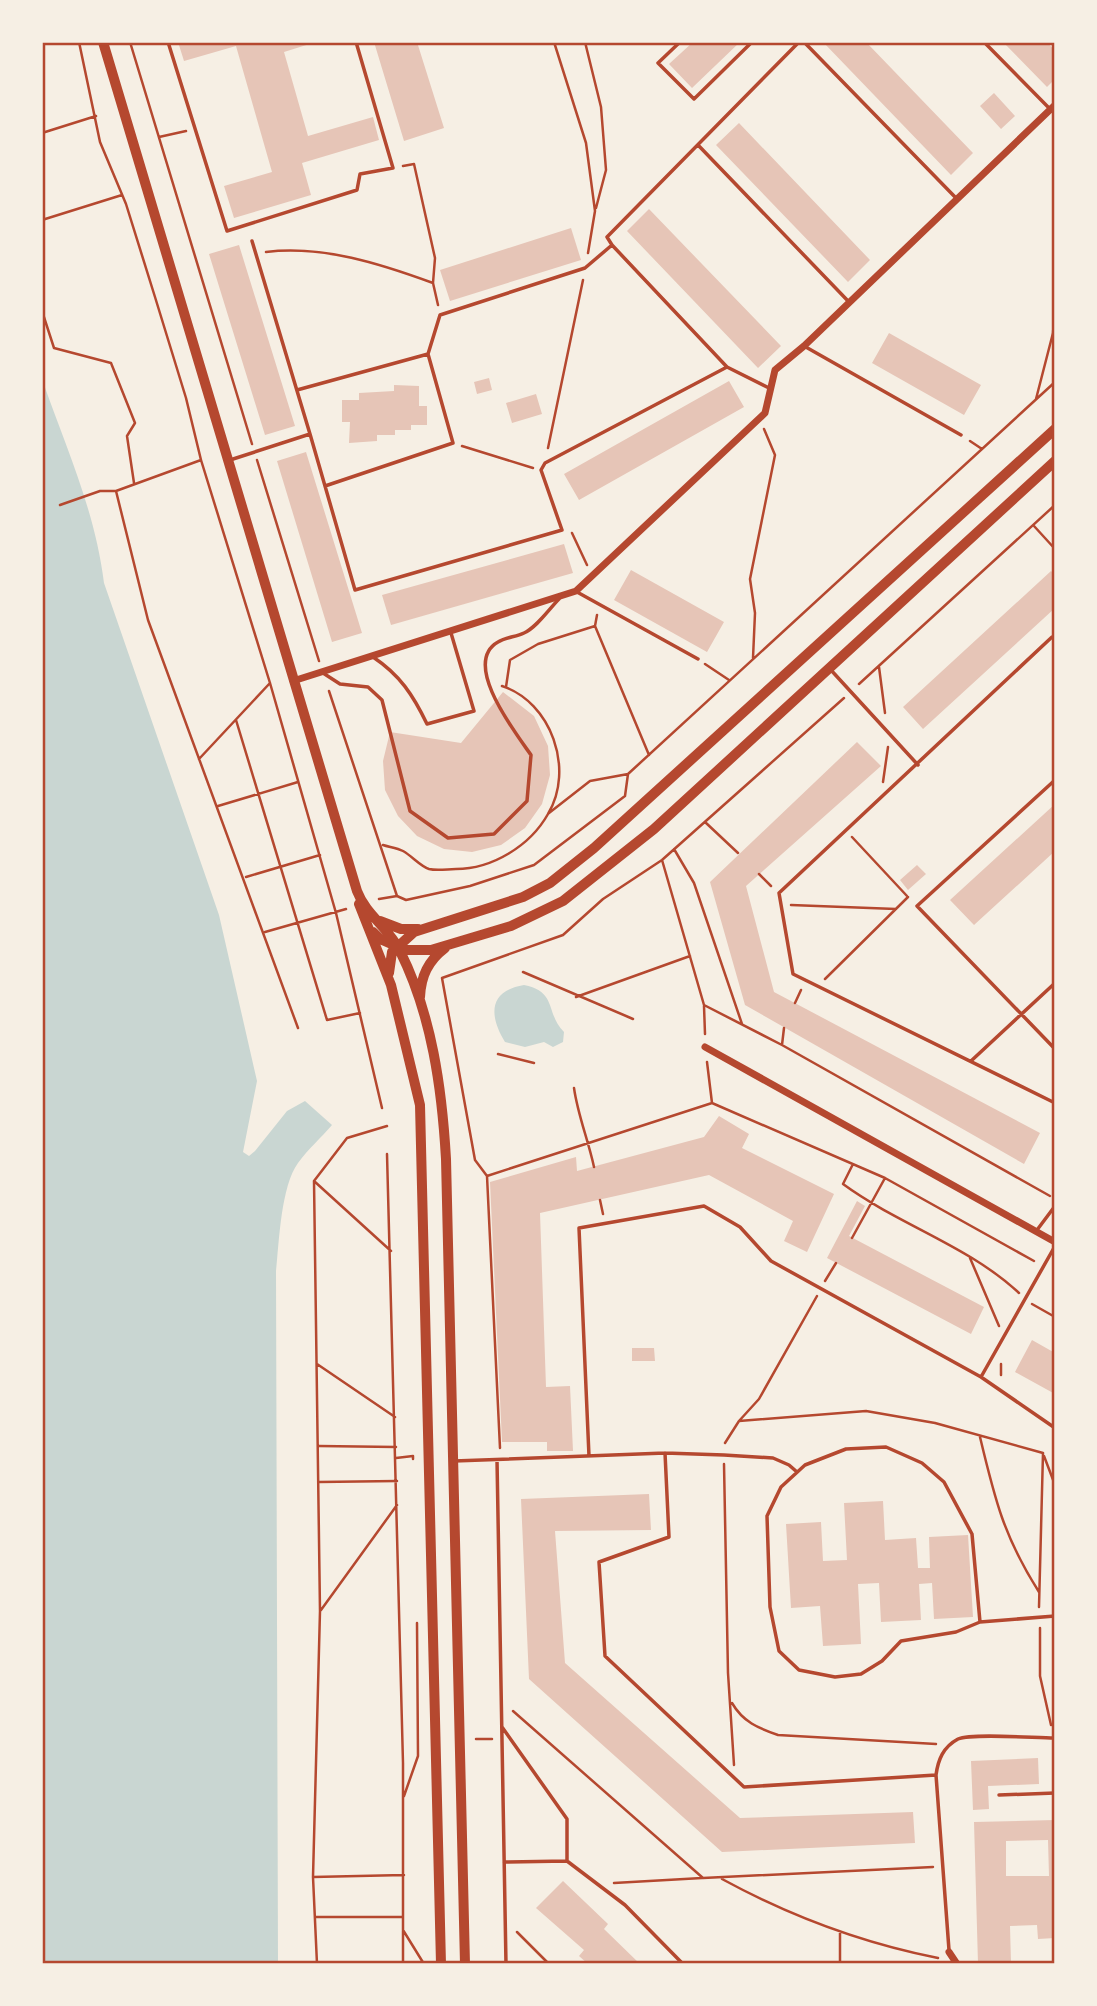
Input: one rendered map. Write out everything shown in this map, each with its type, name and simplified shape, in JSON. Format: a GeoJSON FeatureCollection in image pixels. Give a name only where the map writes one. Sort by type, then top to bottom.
{"type":"FeatureCollection","features":[{"type":"Feature","properties":{"kind":"main road"},"geometry":{"type":"LineString","coordinates":[[103,42],[357,891],[391,985],[420,1105],[431,1463],[441,1964]]}},
{"type":"Feature","properties":{"kind":"main road"},"geometry":{"type":"LineString","coordinates":[[391,985],[390,962],[405,937],[424,928],[523,897],[563,873],[639,810],[1055,429]]}},
{"type":"Feature","properties":{"kind":"main road"},"geometry":{"type":"LineString","coordinates":[[397,947],[431,950],[532,919],[580,889],[654,829],[1055,461]]}},
{"type":"Feature","properties":{"kind":"main road"},"geometry":{"type":"LineString","coordinates":[[368,917],[401,929],[424,928]]}},
{"type":"Feature","properties":{"kind":"main road"},"geometry":{"type":"LineString","coordinates":[[368,917],[397,947],[420,1005],[443,1102],[465,1964]]}},
{"type":"Feature","properties":{"kind":"main road"},"geometry":{"type":"LineString","coordinates":[[420,1005],[424,973],[442,950],[456,942]]}},
{"type":"Feature","properties":{"kind":"main road"},"geometry":{"type":"LineString","coordinates":[[431,1463],[453,1461]]}},
{"type":"Feature","properties":{"kind":"street"},"geometry":{"type":"LineString","coordinates":[[293,681],[559,599],[576,591],[765,414],[775,370],[804,346],[1053,108]]}},
{"type":"Feature","properties":{"kind":"street"},"geometry":{"type":"LineString","coordinates":[[705,1047],[1055,1244]]}},
{"type":"Feature","properties":{"kind":"street"},"geometry":{"type":"LineString","coordinates":[[949,1952],[957,1963]]}},
{"type":"Feature","properties":{"kind":"lane"},"geometry":{"type":"LineString","coordinates":[[168,42],[227,231],[357,190],[360,174],[393,168],[356,42]]}},
{"type":"Feature","properties":{"kind":"lane"},"geometry":{"type":"LineString","coordinates":[[680,42],[658,63],[694,99],[752,42]]}},
{"type":"Feature","properties":{"kind":"lane"},"geometry":{"type":"LineString","coordinates":[[771,389],[727,367],[607,237],[799,42]]}},
{"type":"Feature","properties":{"kind":"lane"},"geometry":{"type":"LineString","coordinates":[[804,42],[958,200]]}},
{"type":"Feature","properties":{"kind":"lane"},"geometry":{"type":"LineString","coordinates":[[984,42],[1053,108]]}},
{"type":"Feature","properties":{"kind":"lane"},"geometry":{"type":"LineString","coordinates":[[698,145],[849,302]]}},
{"type":"Feature","properties":{"kind":"lane"},"geometry":{"type":"LineString","coordinates":[[252,241],[355,590],[562,530],[541,470],[545,463],[727,367]]}},
{"type":"Feature","properties":{"kind":"lane"},"geometry":{"type":"LineString","coordinates":[[325,486],[453,443],[428,355],[440,315],[585,268],[612,245]]}},
{"type":"Feature","properties":{"kind":"lane"},"geometry":{"type":"LineString","coordinates":[[804,346],[961,435]]}},
{"type":"Feature","properties":{"kind":"lane"},"geometry":{"type":"LineString","coordinates":[[297,390],[428,355]]}},
{"type":"Feature","properties":{"kind":"lane"},"geometry":{"type":"LineString","coordinates":[[230,460],[310,433]]}},
{"type":"Feature","properties":{"kind":"lane"},"geometry":{"type":"LineString","coordinates":[[576,591],[698,659]]}},
{"type":"Feature","properties":{"kind":"lane"},"geometry":{"type":"LineString","coordinates":[[323,673],[341,684],[368,687],[382,700],[410,811],[448,838],[494,834],[527,801],[531,755],[504,717],[485,672],[484,661],[488,651],[498,642],[527,632],[559,599]]}},
{"type":"Feature","properties":{"kind":"lane"},"geometry":{"type":"LineString","coordinates":[[373,657],[399,678],[412,694],[427,724],[474,711],[451,632]]}},
{"type":"Feature","properties":{"kind":"lane"},"geometry":{"type":"LineString","coordinates":[[1052,638],[779,893],[793,974],[1055,1103]]}},
{"type":"Feature","properties":{"kind":"lane"},"geometry":{"type":"LineString","coordinates":[[830,669],[918,765]]}},
{"type":"Feature","properties":{"kind":"lane"},"geometry":{"type":"LineString","coordinates":[[1055,780],[917,906],[1055,1049]]}},
{"type":"Feature","properties":{"kind":"lane"},"geometry":{"type":"LineString","coordinates":[[971,1061],[1055,983]]}},
{"type":"Feature","properties":{"kind":"lane"},"geometry":{"type":"LineString","coordinates":[[589,1456],[579,1228],[704,1206],[740,1227],[771,1261],[981,1377],[1055,1428]]}},
{"type":"Feature","properties":{"kind":"lane"},"geometry":{"type":"LineString","coordinates":[[1036,1232],[1055,1206]]}},
{"type":"Feature","properties":{"kind":"lane"},"geometry":{"type":"LineString","coordinates":[[981,1377],[1055,1244]]}},
{"type":"Feature","properties":{"kind":"lane"},"geometry":{"type":"LineString","coordinates":[[980,1622],[972,1534],[944,1482],[922,1463],[886,1447],[846,1449],[805,1465],[780,1487],[767,1516],[770,1607],[779,1651],[799,1670],[835,1676],[861,1674],[882,1661],[901,1641],[969,1629],[980,1622],[1055,1616]]}},
{"type":"Feature","properties":{"kind":"lane"},"geometry":{"type":"LineString","coordinates":[[453,1461],[666,1453],[773,1458],[797,1472]]}},
{"type":"Feature","properties":{"kind":"lane"},"geometry":{"type":"LineString","coordinates":[[666,1453],[668,1537],[599,1562],[605,1656],[744,1787],[936,1775]]}},
{"type":"Feature","properties":{"kind":"lane"},"geometry":{"type":"LineString","coordinates":[[497,1460],[506,1964]]}},
{"type":"Feature","properties":{"kind":"lane"},"geometry":{"type":"LineString","coordinates":[[500,1726],[513,1739],[567,1819],[567,1861]]}},
{"type":"Feature","properties":{"kind":"lane"},"geometry":{"type":"LineString","coordinates":[[949,1952],[936,1775],[938,1760],[946,1747],[961,1738],[1054,1736],[1055,1791],[999,1795]]}},
{"type":"Feature","properties":{"kind":"lane"},"geometry":{"type":"LineString","coordinates":[[504,1862],[567,1861],[625,1905],[683,1964]]}},
{"type":"Feature","properties":{"kind":"path"},"geometry":{"type":"LineString","coordinates":[[79,42],[100,142],[122,195],[187,398],[201,460],[320,855],[382,1108]]}},
{"type":"Feature","properties":{"kind":"path"},"geometry":{"type":"LineString","coordinates":[[130,42],[323,673],[383,845],[397,896],[406,900],[470,886],[534,865],[625,796],[628,774]]}},
{"type":"Feature","properties":{"kind":"path"},"geometry":{"type":"LineString","coordinates":[[554,42],[586,143],[595,211]]}},
{"type":"Feature","properties":{"kind":"path"},"geometry":{"type":"LineString","coordinates":[[545,463],[595,211],[606,170],[601,107],[585,42]]}},
{"type":"Feature","properties":{"kind":"path"},"geometry":{"type":"LineString","coordinates":[[42,133],[96,116]]}},
{"type":"Feature","properties":{"kind":"path"},"geometry":{"type":"LineString","coordinates":[[159,137],[195,129]]}},
{"type":"Feature","properties":{"kind":"path"},"geometry":{"type":"LineString","coordinates":[[393,168],[414,164],[435,258],[433,283],[440,315]]}},
{"type":"Feature","properties":{"kind":"path"},"geometry":{"type":"LineString","coordinates":[[42,220],[122,195]]}},
{"type":"Feature","properties":{"kind":"path"},"geometry":{"type":"LineString","coordinates":[[256,254],[282,250],[341,255],[433,283]]}},
{"type":"Feature","properties":{"kind":"path"},"geometry":{"type":"LineString","coordinates":[[1036,399],[1053,333],[1055,302]]}},
{"type":"Feature","properties":{"kind":"path"},"geometry":{"type":"LineString","coordinates":[[42,311],[54,348],[111,363],[135,423],[127,436],[134,483]]}},
{"type":"Feature","properties":{"kind":"path"},"geometry":{"type":"LineString","coordinates":[[383,845],[403,851],[430,869],[467,869],[500,860],[527,838],[549,813],[590,781],[628,774],[1055,382]]}},
{"type":"Feature","properties":{"kind":"path"},"geometry":{"type":"LineString","coordinates":[[753,658],[755,613],[750,579],[775,455],[760,418]]}},
{"type":"Feature","properties":{"kind":"path"},"geometry":{"type":"LineString","coordinates":[[961,435],[982,449]]}},
{"type":"Feature","properties":{"kind":"path"},"geometry":{"type":"LineString","coordinates":[[453,443],[514,465],[541,470]]}},
{"type":"Feature","properties":{"kind":"path"},"geometry":{"type":"LineString","coordinates":[[60,505],[100,491],[116,491],[201,460]]}},
{"type":"Feature","properties":{"kind":"path"},"geometry":{"type":"LineString","coordinates":[[116,491],[148,621],[245,877],[298,1028]]}},
{"type":"Feature","properties":{"kind":"path"},"geometry":{"type":"LineString","coordinates":[[508,1459],[500,1447],[487,1176],[475,1160],[442,978],[562,935],[603,899],[662,860],[1055,505]]}},
{"type":"Feature","properties":{"kind":"path"},"geometry":{"type":"LineString","coordinates":[[1033,525],[1055,550]]}},
{"type":"Feature","properties":{"kind":"path"},"geometry":{"type":"LineString","coordinates":[[571,530],[588,568]]}},
{"type":"Feature","properties":{"kind":"path"},"geometry":{"type":"LineString","coordinates":[[599,604],[595,626],[649,755]]}},
{"type":"Feature","properties":{"kind":"path"},"geometry":{"type":"LineString","coordinates":[[506,687],[510,660],[538,644],[595,626]]}},
{"type":"Feature","properties":{"kind":"path"},"geometry":{"type":"LineString","coordinates":[[698,659],[729,680]]}},
{"type":"Feature","properties":{"kind":"path"},"geometry":{"type":"LineString","coordinates":[[199,759],[270,683]]}},
{"type":"Feature","properties":{"kind":"path"},"geometry":{"type":"LineString","coordinates":[[499,685],[516,691],[549,726],[558,752],[558,781],[549,813]]}},
{"type":"Feature","properties":{"kind":"path"},"geometry":{"type":"LineString","coordinates":[[236,720],[327,1020],[360,1013]]}},
{"type":"Feature","properties":{"kind":"path"},"geometry":{"type":"LineString","coordinates":[[217,806],[298,782]]}},
{"type":"Feature","properties":{"kind":"path"},"geometry":{"type":"LineString","coordinates":[[705,821],[738,853]]}},
{"type":"Feature","properties":{"kind":"path"},"geometry":{"type":"LineString","coordinates":[[846,831],[917,906]]}},
{"type":"Feature","properties":{"kind":"path"},"geometry":{"type":"LineString","coordinates":[[674,849],[694,883],[742,1024]]}},
{"type":"Feature","properties":{"kind":"path"},"geometry":{"type":"LineString","coordinates":[[245,877],[320,855]]}},
{"type":"Feature","properties":{"kind":"path"},"geometry":{"type":"LineString","coordinates":[[662,860],[704,1004],[1055,1199]]}},
{"type":"Feature","properties":{"kind":"path"},"geometry":{"type":"LineString","coordinates":[[759,874],[779,893]]}},
{"type":"Feature","properties":{"kind":"path"},"geometry":{"type":"LineString","coordinates":[[818,986],[908,897]]}},
{"type":"Feature","properties":{"kind":"path"},"geometry":{"type":"LineString","coordinates":[[781,905],[896,909]]}},
{"type":"Feature","properties":{"kind":"path"},"geometry":{"type":"LineString","coordinates":[[265,932],[336,913]]}},
{"type":"Feature","properties":{"kind":"path"},"geometry":{"type":"LineString","coordinates":[[576,997],[690,957]]}},
{"type":"Feature","properties":{"kind":"path"},"geometry":{"type":"LineString","coordinates":[[523,972],[576,997],[633,1019]]}},
{"type":"Feature","properties":{"kind":"path"},"geometry":{"type":"LineString","coordinates":[[795,1003],[806,980]]}},
{"type":"Feature","properties":{"kind":"path"},"geometry":{"type":"LineString","coordinates":[[782,1045],[784,1028]]}},
{"type":"Feature","properties":{"kind":"path"},"geometry":{"type":"LineString","coordinates":[[498,1054],[534,1063]]}},
{"type":"Feature","properties":{"kind":"path"},"geometry":{"type":"LineString","coordinates":[[574,1088],[580,1126],[589,1143],[594,1167]]}},
{"type":"Feature","properties":{"kind":"path"},"geometry":{"type":"LineString","coordinates":[[487,1176],[712,1103],[852,1166],[885,1178],[1043,1267]]}},
{"type":"Feature","properties":{"kind":"path"},"geometry":{"type":"LineString","coordinates":[[317,1964],[313,1877],[320,1611],[314,1181],[347,1138],[387,1126]]}},
{"type":"Feature","properties":{"kind":"path"},"geometry":{"type":"LineString","coordinates":[[387,1154],[397,1481],[404,1875],[403,1964]]}},
{"type":"Feature","properties":{"kind":"path"},"geometry":{"type":"LineString","coordinates":[[852,1166],[844,1184],[872,1205],[998,1273],[1025,1300],[1055,1317]]}},
{"type":"Feature","properties":{"kind":"path"},"geometry":{"type":"LineString","coordinates":[[852,1238],[885,1178]]}},
{"type":"Feature","properties":{"kind":"path"},"geometry":{"type":"LineString","coordinates":[[314,1181],[391,1251]]}},
{"type":"Feature","properties":{"kind":"path"},"geometry":{"type":"LineString","coordinates":[[600,1200],[605,1224]]}},
{"type":"Feature","properties":{"kind":"path"},"geometry":{"type":"LineString","coordinates":[[969,1257],[1000,1329],[1001,1375]]}},
{"type":"Feature","properties":{"kind":"path"},"geometry":{"type":"LineString","coordinates":[[735,1779],[730,1700],[724,1444],[739,1421],[759,1399],[836,1263]]}},
{"type":"Feature","properties":{"kind":"path"},"geometry":{"type":"LineString","coordinates":[[317,1364],[395,1417]]}},
{"type":"Feature","properties":{"kind":"path"},"geometry":{"type":"LineString","coordinates":[[739,1421],[866,1412],[935,1423],[1043,1453]]}},
{"type":"Feature","properties":{"kind":"path"},"geometry":{"type":"LineString","coordinates":[[980,1437],[1001,1519],[1013,1552],[1039,1592]]}},
{"type":"Feature","properties":{"kind":"path"},"geometry":{"type":"LineString","coordinates":[[318,1446],[396,1447]]}},
{"type":"Feature","properties":{"kind":"path"},"geometry":{"type":"LineString","coordinates":[[1043,1453],[1055,1485]]}},
{"type":"Feature","properties":{"kind":"path"},"geometry":{"type":"LineString","coordinates":[[1043,1453],[1039,1592],[1040,1676],[1054,1736]]}},
{"type":"Feature","properties":{"kind":"path"},"geometry":{"type":"LineString","coordinates":[[396,1458],[413,1456],[414,1468]]}},
{"type":"Feature","properties":{"kind":"path"},"geometry":{"type":"LineString","coordinates":[[318,1482],[397,1481]]}},
{"type":"Feature","properties":{"kind":"path"},"geometry":{"type":"LineString","coordinates":[[320,1611],[397,1505]]}},
{"type":"Feature","properties":{"kind":"path"},"geometry":{"type":"LineString","coordinates":[[403,1799],[418,1756],[417,1612]]}},
{"type":"Feature","properties":{"kind":"path"},"geometry":{"type":"LineString","coordinates":[[730,1700],[738,1715],[778,1735],[930,1742],[946,1747]]}},
{"type":"Feature","properties":{"kind":"path"},"geometry":{"type":"LineString","coordinates":[[513,1711],[703,1878]]}},
{"type":"Feature","properties":{"kind":"path"},"geometry":{"type":"LineString","coordinates":[[597,1884],[943,1867]]}},
{"type":"Feature","properties":{"kind":"path"},"geometry":{"type":"LineString","coordinates":[[313,1877],[404,1875]]}},
{"type":"Feature","properties":{"kind":"path"},"geometry":{"type":"LineString","coordinates":[[719,1877],[772,1906],[840,1933],[957,1963]]}},
{"type":"Feature","properties":{"kind":"path"},"geometry":{"type":"LineString","coordinates":[[315,1917],[403,1917]]}},
{"type":"Feature","properties":{"kind":"path"},"geometry":{"type":"LineString","coordinates":[[403,1930],[424,1964]]}},
{"type":"Feature","properties":{"kind":"path"},"geometry":{"type":"LineString","coordinates":[[517,1932],[549,1964]]}},
{"type":"Feature","properties":{"kind":"path"},"geometry":{"type":"LineString","coordinates":[[840,1933],[841,1964]]}},
{"type":"Feature","properties":{"kind":"shaded area"},"geometry":{"type":"Polygon","coordinates":[[[42,379],[87,505],[104,583],[219,915],[257,1081],[243,1152],[249,1156],[287,1111],[305,1101],[332,1125],[292,1173],[282,1215],[276,1271],[278,1964],[42,1964],[42,379]]]}},
{"type":"Feature","properties":{"kind":"shaded area"},"geometry":{"type":"Polygon","coordinates":[[[524,985],[535,988],[547,998],[558,1025],[564,1032],[563,1042],[553,1047],[544,1042],[525,1047],[505,1042],[496,1023],[495,1006],[504,993],[524,985]]]}},
{"type":"Feature","properties":{"kind":"building"},"geometry":{"type":"Polygon","coordinates":[[[178,42],[316,42],[284,52],[308,136],[373,117],[379,140],[302,163],[311,195],[234,218],[224,186],[272,172],[236,46],[184,61],[178,42]]]}},
{"type":"Feature","properties":{"kind":"building"},"geometry":{"type":"Polygon","coordinates":[[[374,42],[417,42],[444,128],[404,141],[374,42]]]}},
{"type":"Feature","properties":{"kind":"building"},"geometry":{"type":"Polygon","coordinates":[[[693,42],[740,42],[692,88],[669,64],[693,42]]]}},
{"type":"Feature","properties":{"kind":"building"},"geometry":{"type":"Polygon","coordinates":[[[823,42],[866,42],[973,153],[951,175],[823,42]]]}},
{"type":"Feature","properties":{"kind":"building"},"geometry":{"type":"Polygon","coordinates":[[[1003,42],[1047,42],[1055,51],[1055,79],[1047,87],[1003,42]]]}},
{"type":"Feature","properties":{"kind":"building"},"geometry":{"type":"Polygon","coordinates":[[[994,93],[1015,116],[1001,129],[980,106],[994,93]]]}},
{"type":"Feature","properties":{"kind":"building"},"geometry":{"type":"Polygon","coordinates":[[[739,123],[870,260],[848,282],[716,145],[739,123]]]}},
{"type":"Feature","properties":{"kind":"building"},"geometry":{"type":"Polygon","coordinates":[[[649,209],[781,346],[758,368],[627,231],[649,209]]]}},
{"type":"Feature","properties":{"kind":"building"},"geometry":{"type":"Polygon","coordinates":[[[571,228],[581,260],[450,301],[440,270],[571,228]]]}},
{"type":"Feature","properties":{"kind":"building"},"geometry":{"type":"Polygon","coordinates":[[[239,245],[295,426],[265,435],[209,254],[239,245]]]}},
{"type":"Feature","properties":{"kind":"building"},"geometry":{"type":"Polygon","coordinates":[[[889,333],[981,385],[964,415],[872,363],[889,333]]]}},
{"type":"Feature","properties":{"kind":"building"},"geometry":{"type":"Polygon","coordinates":[[[489,378],[492,390],[477,394],[474,382],[489,378]]]}},
{"type":"Feature","properties":{"kind":"building"},"geometry":{"type":"Polygon","coordinates":[[[729,381],[744,407],[579,500],[564,474],[729,381]]]}},
{"type":"Feature","properties":{"kind":"building"},"geometry":{"type":"Polygon","coordinates":[[[394,385],[419,386],[419,406],[427,406],[427,425],[411,425],[411,430],[395,430],[395,435],[377,435],[377,441],[349,443],[350,422],[342,422],[342,400],[359,400],[359,393],[394,391],[394,385]]]}},
{"type":"Feature","properties":{"kind":"building"},"geometry":{"type":"Polygon","coordinates":[[[536,394],[542,414],[512,423],[506,403],[536,394]]]}},
{"type":"Feature","properties":{"kind":"building"},"geometry":{"type":"Polygon","coordinates":[[[306,452],[362,633],[332,642],[277,461],[306,452]]]}},
{"type":"Feature","properties":{"kind":"building"},"geometry":{"type":"Polygon","coordinates":[[[564,544],[573,573],[391,625],[382,595],[564,544]]]}},
{"type":"Feature","properties":{"kind":"building"},"geometry":{"type":"Polygon","coordinates":[[[631,570],[724,622],[707,652],[614,600],[631,570]]]}},
{"type":"Feature","properties":{"kind":"building"},"geometry":{"type":"Polygon","coordinates":[[[1051,571],[1055,575],[1055,608],[923,729],[903,707],[1051,571]]]}},
{"type":"Feature","properties":{"kind":"building"},"geometry":{"type":"Polygon","coordinates":[[[503,692],[534,716],[548,746],[550,775],[542,804],[525,828],[501,845],[472,852],[444,849],[417,836],[398,816],[385,790],[383,761],[390,732],[461,743],[503,692]]]}},
{"type":"Feature","properties":{"kind":"building"},"geometry":{"type":"Polygon","coordinates":[[[857,742],[881,766],[746,886],[774,992],[1040,1133],[1024,1164],[745,1005],[710,882],[857,742]]]}},
{"type":"Feature","properties":{"kind":"building"},"geometry":{"type":"Polygon","coordinates":[[[1055,804],[1055,851],[974,925],[950,900],[1055,804]]]}},
{"type":"Feature","properties":{"kind":"building"},"geometry":{"type":"Polygon","coordinates":[[[917,865],[926,874],[908,890],[900,880],[917,865]]]}},
{"type":"Feature","properties":{"kind":"building"},"geometry":{"type":"Polygon","coordinates":[[[719,1116],[749,1134],[742,1148],[834,1194],[807,1252],[784,1241],[793,1221],[709,1175],[540,1213],[546,1387],[570,1386],[573,1451],[547,1451],[547,1442],[502,1442],[490,1182],[576,1157],[577,1171],[704,1137],[719,1116]]]}},
{"type":"Feature","properties":{"kind":"building"},"geometry":{"type":"Polygon","coordinates":[[[857,1201],[865,1206],[849,1236],[984,1307],[971,1334],[827,1258],[857,1201]]]}},
{"type":"Feature","properties":{"kind":"building"},"geometry":{"type":"Polygon","coordinates":[[[1032,1340],[1055,1353],[1055,1394],[1015,1372],[1032,1340]]]}},
{"type":"Feature","properties":{"kind":"building"},"geometry":{"type":"Polygon","coordinates":[[[632,1348],[654,1348],[655,1361],[632,1361],[632,1348]]]}},
{"type":"Feature","properties":{"kind":"building"},"geometry":{"type":"Polygon","coordinates":[[[649,1494],[651,1530],[555,1531],[565,1663],[740,1818],[913,1812],[915,1843],[722,1852],[529,1679],[521,1499],[649,1494]]]}},
{"type":"Feature","properties":{"kind":"building"},"geometry":{"type":"Polygon","coordinates":[[[883,1501],[885,1540],[916,1538],[918,1568],[930,1568],[929,1537],[968,1535],[973,1617],[934,1619],[932,1583],[919,1584],[921,1620],[881,1622],[879,1583],[858,1584],[861,1644],[823,1646],[820,1606],[791,1608],[786,1524],[821,1522],[823,1561],[847,1560],[844,1503],[883,1501]]]}},
{"type":"Feature","properties":{"kind":"building"},"geometry":{"type":"Polygon","coordinates":[[[1038,1758],[1039,1784],[988,1786],[989,1809],[973,1810],[971,1761],[1038,1758]]]}},
{"type":"Feature","properties":{"kind":"building"},"geometry":{"type":"Polygon","coordinates":[[[1055,1820],[1055,1938],[1038,1939],[1037,1925],[1010,1926],[1011,1964],[978,1964],[974,1822],[1055,1820]],[[1048,1840],[1006,1841],[1006,1876],[1049,1876],[1048,1840]]]}},
{"type":"Feature","properties":{"kind":"building"},"geometry":{"type":"Polygon","coordinates":[[[563,1881],[608,1924],[604,1929],[640,1964],[588,1964],[579,1956],[584,1950],[536,1908],[563,1881]]]}}]}
